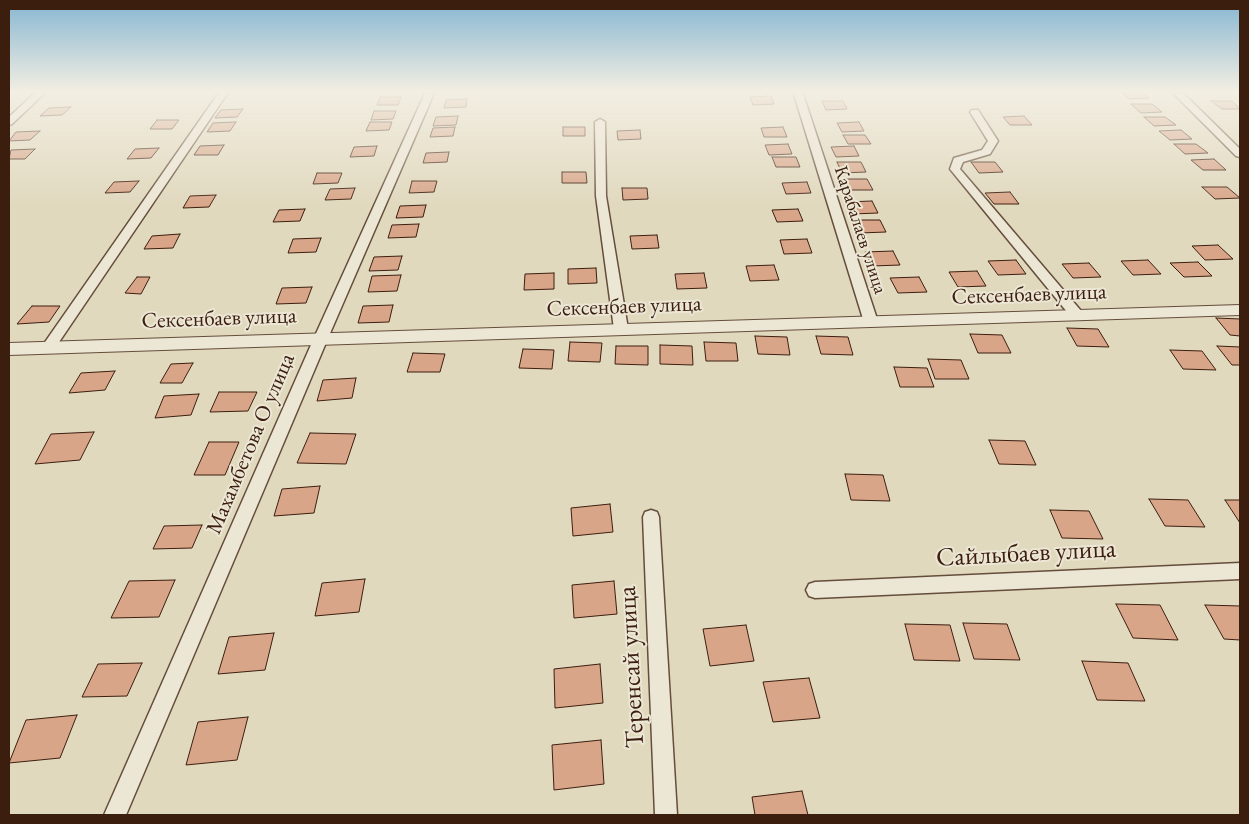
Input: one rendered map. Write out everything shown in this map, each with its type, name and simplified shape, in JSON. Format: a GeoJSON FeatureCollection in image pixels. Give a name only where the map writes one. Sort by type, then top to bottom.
{"type":"FeatureCollection","features":[{"type":"Feature","properties":{"kind":"street"},"geometry":{"type":"LineString","coordinates":[[48,348],[199,129]]}},
{"type":"Feature","properties":{"kind":"street","name":"Махамбетова О улица"},"geometry":{"type":"LineString","coordinates":[[115,815],[321,338],[414,129]]}},
{"type":"Feature","properties":{"kind":"street"},"geometry":{"type":"LineString","coordinates":[[600,129],[601,196],[621,329]]}},
{"type":"Feature","properties":{"kind":"street","name":"Карабалаев улица"},"geometry":{"type":"LineString","coordinates":[[808,129],[871,322]]}},
{"type":"Feature","properties":{"kind":"street"},"geometry":{"type":"LineString","coordinates":[[986,129],[993,141],[986,152],[958,160],[955,169],[1077,315]]}},
{"type":"Feature","properties":{"kind":"street"},"geometry":{"type":"LineString","coordinates":[[1214,129],[1240,154]]}},
{"type":"Feature","properties":{"kind":"street","name":"Сексенбаев улица"},"geometry":{"type":"LineString","coordinates":[[9,349],[1240,310]]}},
{"type":"Feature","properties":{"kind":"street","name":"Теренсай улица"},"geometry":{"type":"LineString","coordinates":[[651,517],[666,815]]}},
{"type":"Feature","properties":{"kind":"street","name":"Сайлыбаев улица"},"geometry":{"type":"LineString","coordinates":[[814,590],[1240,571]]}},
{"type":"Feature","properties":{"kind":"building"},"geometry":{"type":"Polygon","coordinates":[[[209,129],[231,129],[230,131],[207,132],[209,129]]]}},
{"type":"Feature","properties":{"kind":"building"},"geometry":{"type":"Polygon","coordinates":[[[367,129],[389,129],[389,130],[366,131],[367,129]]]}},
{"type":"Feature","properties":{"kind":"building"},"geometry":{"type":"Polygon","coordinates":[[[433,129],[454,129],[453,136],[430,137],[433,129]]]}},
{"type":"Feature","properties":{"kind":"building"},"geometry":{"type":"Polygon","coordinates":[[[563,129],[585,129],[585,136],[563,136],[563,129]]]}},
{"type":"Feature","properties":{"kind":"building"},"geometry":{"type":"Polygon","coordinates":[[[761,129],[784,129],[787,137],[764,137],[761,129]]]}},
{"type":"Feature","properties":{"kind":"building"},"geometry":{"type":"Polygon","coordinates":[[[841,129],[864,131],[842,132],[841,129]]]}},
{"type":"Feature","properties":{"kind":"building"},"geometry":{"type":"Polygon","coordinates":[[[640,130],[641,139],[618,140],[617,131],[640,130]]]}},
{"type":"Feature","properties":{"kind":"building"},"geometry":{"type":"Polygon","coordinates":[[[1181,130],[1192,139],[1170,140],[1159,131],[1181,130]]]}},
{"type":"Feature","properties":{"kind":"building"},"geometry":{"type":"Polygon","coordinates":[[[40,131],[30,140],[9,141],[16,132],[40,131]]]}},
{"type":"Feature","properties":{"kind":"building"},"geometry":{"type":"Polygon","coordinates":[[[843,135],[865,135],[871,144],[848,144],[843,135]]]}},
{"type":"Feature","properties":{"kind":"building"},"geometry":{"type":"Polygon","coordinates":[[[788,144],[792,154],[769,155],[765,145],[788,144]]]}},
{"type":"Feature","properties":{"kind":"building"},"geometry":{"type":"Polygon","coordinates":[[[1174,144],[1196,144],[1208,153],[1185,154],[1174,144]]]}},
{"type":"Feature","properties":{"kind":"building"},"geometry":{"type":"Polygon","coordinates":[[[224,145],[218,155],[194,155],[200,146],[224,145]]]}},
{"type":"Feature","properties":{"kind":"building"},"geometry":{"type":"Polygon","coordinates":[[[377,146],[374,156],[350,157],[354,147],[377,146]]]}},
{"type":"Feature","properties":{"kind":"building"},"geometry":{"type":"Polygon","coordinates":[[[854,146],[859,156],[836,157],[831,147],[854,146]]]}},
{"type":"Feature","properties":{"kind":"building"},"geometry":{"type":"Polygon","coordinates":[[[159,148],[151,158],[127,159],[135,149],[159,148]]]}},
{"type":"Feature","properties":{"kind":"building"},"geometry":{"type":"Polygon","coordinates":[[[35,149],[25,159],[9,159],[11,150],[35,149]]]}},
{"type":"Feature","properties":{"kind":"building"},"geometry":{"type":"Polygon","coordinates":[[[449,152],[447,162],[423,163],[426,153],[449,152]]]}},
{"type":"Feature","properties":{"kind":"building"},"geometry":{"type":"Polygon","coordinates":[[[772,157],[796,157],[800,167],[776,167],[772,157]]]}},
{"type":"Feature","properties":{"kind":"building"},"geometry":{"type":"Polygon","coordinates":[[[1214,159],[1226,170],[1203,170],[1191,160],[1214,159]]]}},
{"type":"Feature","properties":{"kind":"building"},"geometry":{"type":"Polygon","coordinates":[[[837,162],[861,162],[866,172],[842,173],[837,162]]]}},
{"type":"Feature","properties":{"kind":"building"},"geometry":{"type":"Polygon","coordinates":[[[971,162],[995,162],[1003,172],[979,173],[971,162]]]}},
{"type":"Feature","properties":{"kind":"building"},"geometry":{"type":"Polygon","coordinates":[[[562,172],[586,172],[587,183],[562,183],[562,172]]]}},
{"type":"Feature","properties":{"kind":"building"},"geometry":{"type":"Polygon","coordinates":[[[317,173],[342,173],[338,183],[313,184],[317,173]]]}},
{"type":"Feature","properties":{"kind":"building"},"geometry":{"type":"Polygon","coordinates":[[[843,179],[867,179],[873,190],[848,190],[843,179]]]}},
{"type":"Feature","properties":{"kind":"building"},"geometry":{"type":"Polygon","coordinates":[[[139,181],[130,192],[105,193],[114,182],[139,181]]]}},
{"type":"Feature","properties":{"kind":"building"},"geometry":{"type":"Polygon","coordinates":[[[412,181],[437,181],[434,192],[409,193],[412,181]]]}},
{"type":"Feature","properties":{"kind":"building"},"geometry":{"type":"Polygon","coordinates":[[[807,182],[811,193],[786,194],[782,183],[807,182]]]}},
{"type":"Feature","properties":{"kind":"building"},"geometry":{"type":"Polygon","coordinates":[[[1202,187],[1227,187],[1240,198],[1215,199],[1202,187]]]}},
{"type":"Feature","properties":{"kind":"building"},"geometry":{"type":"Polygon","coordinates":[[[355,188],[351,199],[325,200],[330,189],[355,188]]]}},
{"type":"Feature","properties":{"kind":"building"},"geometry":{"type":"Polygon","coordinates":[[[622,188],[647,188],[648,199],[623,200],[622,188]]]}},
{"type":"Feature","properties":{"kind":"building"},"geometry":{"type":"Polygon","coordinates":[[[1010,192],[1019,204],[994,204],[985,193],[1010,192]]]}},
{"type":"Feature","properties":{"kind":"building"},"geometry":{"type":"Polygon","coordinates":[[[216,195],[209,207],[183,208],[190,196],[216,195]]]}},
{"type":"Feature","properties":{"kind":"building"},"geometry":{"type":"Polygon","coordinates":[[[872,201],[878,213],[852,214],[846,202],[872,201]]]}},
{"type":"Feature","properties":{"kind":"building"},"geometry":{"type":"Polygon","coordinates":[[[426,205],[423,217],[396,218],[400,206],[426,205]]]}},
{"type":"Feature","properties":{"kind":"building"},"geometry":{"type":"Polygon","coordinates":[[[305,209],[300,221],[273,222],[279,210],[305,209]]]}},
{"type":"Feature","properties":{"kind":"building"},"geometry":{"type":"Polygon","coordinates":[[[798,209],[803,221],[777,222],[772,210],[798,209]]]}},
{"type":"Feature","properties":{"kind":"building"},"geometry":{"type":"Polygon","coordinates":[[[854,220],[880,220],[886,232],[860,233],[854,220]]]}},
{"type":"Feature","properties":{"kind":"building"},"geometry":{"type":"Polygon","coordinates":[[[419,224],[416,237],[388,238],[392,225],[419,224]]]}},
{"type":"Feature","properties":{"kind":"building"},"geometry":{"type":"Polygon","coordinates":[[[180,234],[173,248],[144,249],[152,236],[180,234]]]}},
{"type":"Feature","properties":{"kind":"building"},"geometry":{"type":"Polygon","coordinates":[[[657,235],[659,248],[632,249],[630,236],[657,235]]]}},
{"type":"Feature","properties":{"kind":"building"},"geometry":{"type":"Polygon","coordinates":[[[321,238],[316,252],[288,253],[293,239],[321,238]]]}},
{"type":"Feature","properties":{"kind":"building"},"geometry":{"type":"Polygon","coordinates":[[[807,239],[812,253],[784,254],[780,240],[807,239]]]}},
{"type":"Feature","properties":{"kind":"building"},"geometry":{"type":"Polygon","coordinates":[[[1218,245],[1233,259],[1205,260],[1192,246],[1218,245]]]}},
{"type":"Feature","properties":{"kind":"building"},"geometry":{"type":"Polygon","coordinates":[[[893,251],[900,265],[872,266],[865,252],[893,251]]]}},
{"type":"Feature","properties":{"kind":"building"},"geometry":{"type":"Polygon","coordinates":[[[402,256],[398,270],[369,271],[374,257],[402,256]]]}},
{"type":"Feature","properties":{"kind":"building"},"geometry":{"type":"Polygon","coordinates":[[[1016,260],[1026,274],[998,275],[988,261],[1016,260]]]}},
{"type":"Feature","properties":{"kind":"building"},"geometry":{"type":"Polygon","coordinates":[[[1148,260],[1161,274],[1133,275],[1121,261],[1148,260]]]}},
{"type":"Feature","properties":{"kind":"building"},"geometry":{"type":"Polygon","coordinates":[[[1198,262],[1212,276],[1184,277],[1170,263],[1198,262]]]}},
{"type":"Feature","properties":{"kind":"building"},"geometry":{"type":"Polygon","coordinates":[[[1089,263],[1101,277],[1073,278],[1062,264],[1089,263]]]}},
{"type":"Feature","properties":{"kind":"building"},"geometry":{"type":"Polygon","coordinates":[[[774,265],[779,280],[750,281],[746,266],[774,265]]]}},
{"type":"Feature","properties":{"kind":"building"},"geometry":{"type":"Polygon","coordinates":[[[596,268],[597,283],[568,284],[568,269],[596,268]]]}},
{"type":"Feature","properties":{"kind":"building"},"geometry":{"type":"Polygon","coordinates":[[[977,271],[986,286],[958,287],[949,272],[977,271]]]}},
{"type":"Feature","properties":{"kind":"building"},"geometry":{"type":"Polygon","coordinates":[[[554,273],[554,289],[524,290],[525,274],[554,273]]]}},
{"type":"Feature","properties":{"kind":"building"},"geometry":{"type":"Polygon","coordinates":[[[704,273],[707,288],[677,289],[675,274],[704,273]]]}},
{"type":"Feature","properties":{"kind":"building"},"geometry":{"type":"Polygon","coordinates":[[[401,275],[397,291],[368,292],[372,276],[401,275]]]}},
{"type":"Feature","properties":{"kind":"building"},"geometry":{"type":"Polygon","coordinates":[[[137,277],[150,277],[141,294],[125,293],[137,277]]]}},
{"type":"Feature","properties":{"kind":"building"},"geometry":{"type":"Polygon","coordinates":[[[919,277],[927,292],[898,293],[890,278],[919,277]]]}},
{"type":"Feature","properties":{"kind":"building"},"geometry":{"type":"Polygon","coordinates":[[[312,287],[306,303],[276,304],[282,288],[312,287]]]}},
{"type":"Feature","properties":{"kind":"building"},"geometry":{"type":"Polygon","coordinates":[[[393,305],[389,322],[358,323],[363,306],[393,305]]]}},
{"type":"Feature","properties":{"kind":"building"},"geometry":{"type":"Polygon","coordinates":[[[32,306],[60,306],[49,322],[17,324],[32,306]]]}},
{"type":"Feature","properties":{"kind":"building"},"geometry":{"type":"Polygon","coordinates":[[[1216,318],[1240,319],[1240,336],[1230,335],[1216,318]]]}},
{"type":"Feature","properties":{"kind":"building"},"geometry":{"type":"Polygon","coordinates":[[[1067,328],[1098,329],[1109,347],[1077,346],[1067,328]]]}},
{"type":"Feature","properties":{"kind":"building"},"geometry":{"type":"Polygon","coordinates":[[[970,334],[1002,335],[1011,353],[978,353],[970,334]]]}},
{"type":"Feature","properties":{"kind":"building"},"geometry":{"type":"Polygon","coordinates":[[[755,336],[787,337],[790,355],[758,354],[755,336]]]}},
{"type":"Feature","properties":{"kind":"building"},"geometry":{"type":"Polygon","coordinates":[[[816,336],[848,337],[853,355],[821,354],[816,336]]]}},
{"type":"Feature","properties":{"kind":"building"},"geometry":{"type":"Polygon","coordinates":[[[570,342],[602,343],[600,362],[568,361],[570,342]]]}},
{"type":"Feature","properties":{"kind":"building"},"geometry":{"type":"Polygon","coordinates":[[[704,342],[736,343],[738,361],[706,361],[704,342]]]}},
{"type":"Feature","properties":{"kind":"building"},"geometry":{"type":"Polygon","coordinates":[[[660,345],[692,346],[693,365],[660,364],[660,345]]]}},
{"type":"Feature","properties":{"kind":"building"},"geometry":{"type":"Polygon","coordinates":[[[616,346],[648,346],[648,365],[615,364],[616,346]]]}},
{"type":"Feature","properties":{"kind":"building"},"geometry":{"type":"Polygon","coordinates":[[[1217,346],[1240,347],[1240,365],[1232,365],[1217,346]]]}},
{"type":"Feature","properties":{"kind":"building"},"geometry":{"type":"Polygon","coordinates":[[[523,349],[554,350],[552,369],[519,368],[523,349]]]}},
{"type":"Feature","properties":{"kind":"building"},"geometry":{"type":"Polygon","coordinates":[[[1170,350],[1202,351],[1216,370],[1183,369],[1170,350]]]}},
{"type":"Feature","properties":{"kind":"building"},"geometry":{"type":"Polygon","coordinates":[[[413,353],[445,354],[440,372],[407,372],[413,353]]]}},
{"type":"Feature","properties":{"kind":"building"},"geometry":{"type":"Polygon","coordinates":[[[928,359],[961,360],[969,379],[935,379],[928,359]]]}},
{"type":"Feature","properties":{"kind":"building"},"geometry":{"type":"Polygon","coordinates":[[[193,363],[182,383],[160,383],[171,364],[193,363]]]}},
{"type":"Feature","properties":{"kind":"building"},"geometry":{"type":"Polygon","coordinates":[[[894,367],[927,368],[934,387],[900,387],[894,367]]]}},
{"type":"Feature","properties":{"kind":"building"},"geometry":{"type":"Polygon","coordinates":[[[115,371],[105,390],[69,393],[81,373],[115,371]]]}},
{"type":"Feature","properties":{"kind":"building"},"geometry":{"type":"Polygon","coordinates":[[[356,378],[352,398],[317,401],[323,380],[356,378]]]}},
{"type":"Feature","properties":{"kind":"building"},"geometry":{"type":"Polygon","coordinates":[[[219,392],[257,392],[248,411],[210,412],[219,392]]]}},
{"type":"Feature","properties":{"kind":"building"},"geometry":{"type":"Polygon","coordinates":[[[199,394],[191,415],[155,418],[164,396],[199,394]]]}},
{"type":"Feature","properties":{"kind":"building"},"geometry":{"type":"Polygon","coordinates":[[[94,432],[80,460],[35,464],[51,434],[94,432]]]}},
{"type":"Feature","properties":{"kind":"building"},"geometry":{"type":"Polygon","coordinates":[[[310,433],[356,434],[346,464],[297,463],[310,433]]]}},
{"type":"Feature","properties":{"kind":"building"},"geometry":{"type":"Polygon","coordinates":[[[989,440],[1025,441],[1036,465],[999,464],[989,440]]]}},
{"type":"Feature","properties":{"kind":"building"},"geometry":{"type":"Polygon","coordinates":[[[209,442],[239,442],[225,475],[194,475],[209,442]]]}},
{"type":"Feature","properties":{"kind":"building"},"geometry":{"type":"Polygon","coordinates":[[[845,474],[883,475],[890,501],[851,500],[845,474]]]}},
{"type":"Feature","properties":{"kind":"building"},"geometry":{"type":"Polygon","coordinates":[[[320,486],[314,513],[274,516],[282,489],[320,486]]]}},
{"type":"Feature","properties":{"kind":"building"},"geometry":{"type":"Polygon","coordinates":[[[1149,499],[1188,500],[1205,527],[1165,526],[1149,499]]]}},
{"type":"Feature","properties":{"kind":"building"},"geometry":{"type":"Polygon","coordinates":[[[1225,500],[1240,500],[1240,523],[1225,500]]]}},
{"type":"Feature","properties":{"kind":"building"},"geometry":{"type":"Polygon","coordinates":[[[610,504],[613,532],[573,536],[571,508],[610,504]]]}},
{"type":"Feature","properties":{"kind":"building"},"geometry":{"type":"Polygon","coordinates":[[[1050,510],[1089,511],[1103,539],[1062,538],[1050,510]]]}},
{"type":"Feature","properties":{"kind":"building"},"geometry":{"type":"Polygon","coordinates":[[[202,525],[192,548],[153,549],[164,526],[202,525]]]}},
{"type":"Feature","properties":{"kind":"building"},"geometry":{"type":"Polygon","coordinates":[[[365,579],[359,612],[315,616],[322,583],[365,579]]]}},
{"type":"Feature","properties":{"kind":"building"},"geometry":{"type":"Polygon","coordinates":[[[175,580],[159,617],[111,618],[129,581],[175,580]]]}},
{"type":"Feature","properties":{"kind":"building"},"geometry":{"type":"Polygon","coordinates":[[[614,581],[617,614],[574,618],[572,585],[614,581]]]}},
{"type":"Feature","properties":{"kind":"building"},"geometry":{"type":"Polygon","coordinates":[[[1116,604],[1160,605],[1178,640],[1133,638],[1116,604]]]}},
{"type":"Feature","properties":{"kind":"building"},"geometry":{"type":"Polygon","coordinates":[[[1205,605],[1240,606],[1240,640],[1224,639],[1205,605]]]}},
{"type":"Feature","properties":{"kind":"building"},"geometry":{"type":"Polygon","coordinates":[[[963,623],[1007,624],[1020,660],[974,659],[963,623]]]}},
{"type":"Feature","properties":{"kind":"building"},"geometry":{"type":"Polygon","coordinates":[[[905,624],[950,625],[960,661],[914,660],[905,624]]]}},
{"type":"Feature","properties":{"kind":"building"},"geometry":{"type":"Polygon","coordinates":[[[746,625],[754,661],[710,666],[703,629],[746,625]]]}},
{"type":"Feature","properties":{"kind":"building"},"geometry":{"type":"Polygon","coordinates":[[[274,633],[265,670],[218,674],[229,637],[274,633]]]}},
{"type":"Feature","properties":{"kind":"building"},"geometry":{"type":"Polygon","coordinates":[[[1082,661],[1128,663],[1145,701],[1097,700],[1082,661]]]}},
{"type":"Feature","properties":{"kind":"building"},"geometry":{"type":"Polygon","coordinates":[[[142,663],[127,696],[82,697],[98,664],[142,663]]]}},
{"type":"Feature","properties":{"kind":"building"},"geometry":{"type":"Polygon","coordinates":[[[600,664],[603,703],[555,708],[554,669],[600,664]]]}},
{"type":"Feature","properties":{"kind":"building"},"geometry":{"type":"Polygon","coordinates":[[[809,678],[820,718],[773,722],[763,682],[809,678]]]}},
{"type":"Feature","properties":{"kind":"building"},"geometry":{"type":"Polygon","coordinates":[[[77,715],[60,758],[9,763],[26,720],[77,715]]]}},
{"type":"Feature","properties":{"kind":"building"},"geometry":{"type":"Polygon","coordinates":[[[248,717],[237,760],[186,765],[198,722],[248,717]]]}},
{"type":"Feature","properties":{"kind":"building"},"geometry":{"type":"Polygon","coordinates":[[[601,740],[604,784],[554,790],[552,745],[601,740]]]}},
{"type":"Feature","properties":{"kind":"building"},"geometry":{"type":"Polygon","coordinates":[[[802,791],[808,815],[755,815],[752,797],[802,791]]]}}]}
